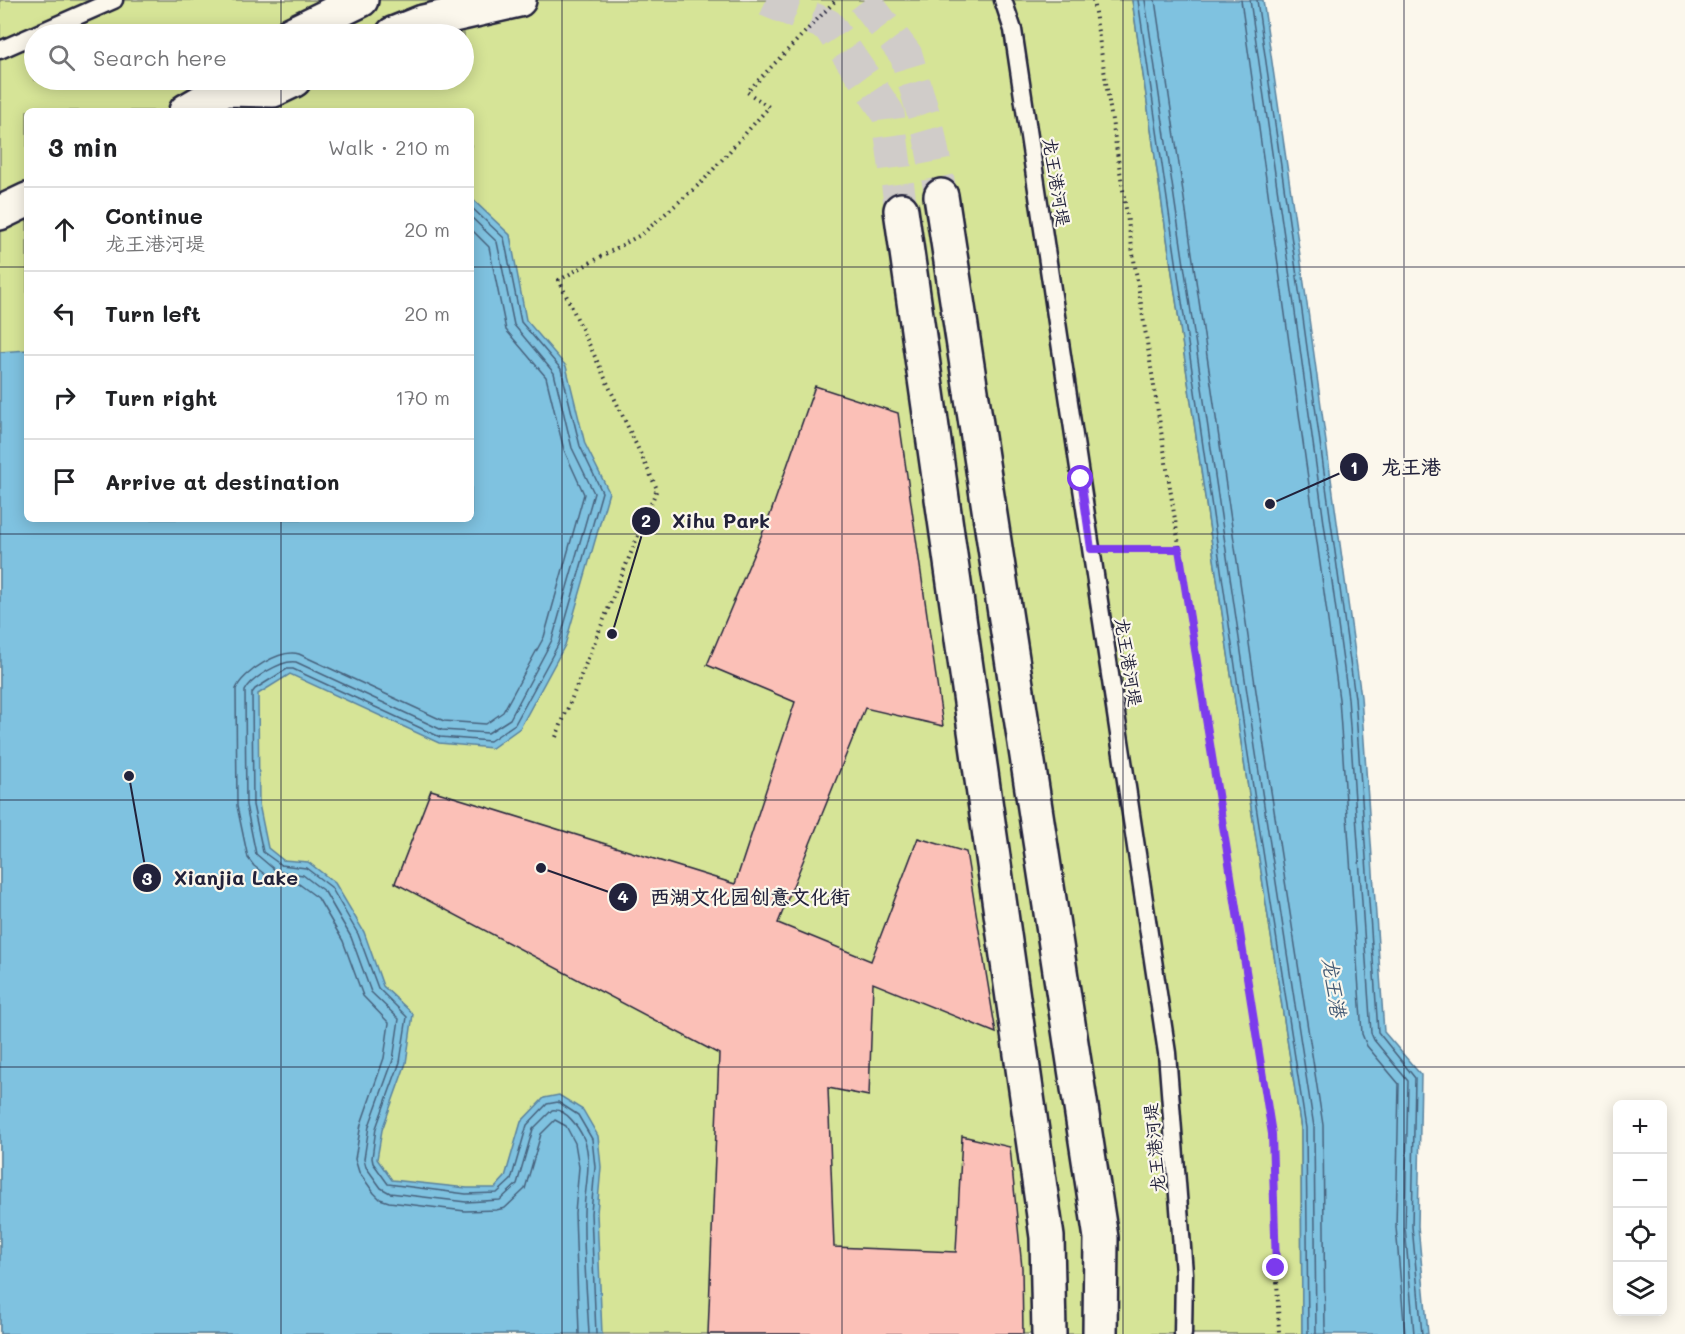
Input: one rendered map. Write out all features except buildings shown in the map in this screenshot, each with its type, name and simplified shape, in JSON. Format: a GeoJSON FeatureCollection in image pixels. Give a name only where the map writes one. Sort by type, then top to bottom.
{"type":"FeatureCollection","features":[{"type":"Feature","properties":{"kind":"street"},"geometry":{"type":"LineString","coordinates":[[312,24],[361,0]]}},
{"type":"Feature","properties":{"kind":"street"},"geometry":{"type":"LineString","coordinates":[[418,24],[519,0]]}},
{"type":"Feature","properties":{"kind":"street"},"geometry":{"type":"LineString","coordinates":[[191,108],[218,90]]}},
{"type":"Feature","properties":{"kind":"street"},"geometry":{"type":"LineString","coordinates":[[942,196],[1101,1238],[1100,1334]]}},
{"type":"Feature","properties":{"kind":"street"},"geometry":{"type":"LineString","coordinates":[[0,213],[24,201]]}},
{"type":"Feature","properties":{"kind":"street"},"geometry":{"type":"LineString","coordinates":[[901,210],[1047,1237],[1049,1334]]}},
{"type":"Feature","properties":{"kind":"lane"},"geometry":{"type":"LineString","coordinates":[[59,24],[114,0]]}},
{"type":"Feature","properties":{"kind":"lane","name":"龙王港河堤"},"geometry":{"type":"LineString","coordinates":[[1003,0],[1013,30],[1167,1053],[1185,1273],[1183,1334]]}},
{"type":"Feature","properties":{"kind":"lane"},"geometry":{"type":"LineString","coordinates":[[0,50],[24,39]]}},
{"type":"Feature","properties":{"kind":"path"},"geometry":{"type":"LineString","coordinates":[[556,737],[657,489],[559,280],[642,234],[703,181],[769,107],[747,92],[836,0]]}},
{"type":"Feature","properties":{"kind":"path"},"geometry":{"type":"LineString","coordinates":[[1093,0],[1272,1134],[1279,1334]]}},
{"type":"Feature","properties":{"kind":"path"},"geometry":{"type":"LineString","coordinates":[[1091,549],[1179,549]]}},
{"type":"Feature","properties":{"kind":"green space"},"geometry":{"type":"Polygon","coordinates":[[[0,0],[1132,0],[1242,749],[1301,1129],[1302,1334],[0,1334],[0,0]]]}},
{"type":"Feature","properties":{"kind":"water","name":"龙王港"},"geometry":{"type":"Polygon","coordinates":[[[1132,0],[1263,0],[1361,697],[1384,1032],[1421,1075],[1418,1226],[1428,1334],[1302,1334],[1301,1129],[1242,749],[1132,0]]]}},
{"type":"Feature","properties":{"kind":"water"},"geometry":{"type":"Polygon","coordinates":[[[474,201],[510,235],[526,320],[566,366],[585,444],[609,492],[565,645],[520,728],[492,748],[439,743],[290,674],[258,694],[259,804],[268,848],[283,860],[308,862],[335,883],[364,932],[383,986],[413,1014],[406,1063],[382,1130],[377,1159],[392,1180],[467,1188],[495,1188],[505,1177],[521,1122],[544,1098],[559,1095],[583,1110],[598,1136],[601,1167],[597,1213],[602,1334],[0,1334],[0,352],[24,350],[24,522],[474,522],[474,201]]]}},
{"type":"Feature","properties":{"kind":"tunnel"},"geometry":{"type":"LineString","coordinates":[[766,0],[828,25],[888,113],[901,210]]}},
{"type":"Feature","properties":{"kind":"tunnel"},"geometry":{"type":"LineString","coordinates":[[864,0],[906,55],[929,133],[941,196]]}},
{"type":"Feature","properties":{"kind":"place","name":"龙王港"},"geometry":{"type":"Point","coordinates":[1270,504]}},
{"type":"Feature","properties":{"kind":"place","name":"Xihu Park"},"geometry":{"type":"Point","coordinates":[612,634]}},
{"type":"Feature","properties":{"kind":"place","name":"Xianjia Lake"},"geometry":{"type":"Point","coordinates":[129,776]}},
{"type":"Feature","properties":{"kind":"place","name":"西湖文化园创意文化街"},"geometry":{"type":"Point","coordinates":[541,868]}},
{"type":"Feature","properties":{"kind":"route"},"geometry":{"type":"LineString","coordinates":[[1081,479],[1091,549],[1179,549],[1272,1134],[1276,1268]]}}]}
